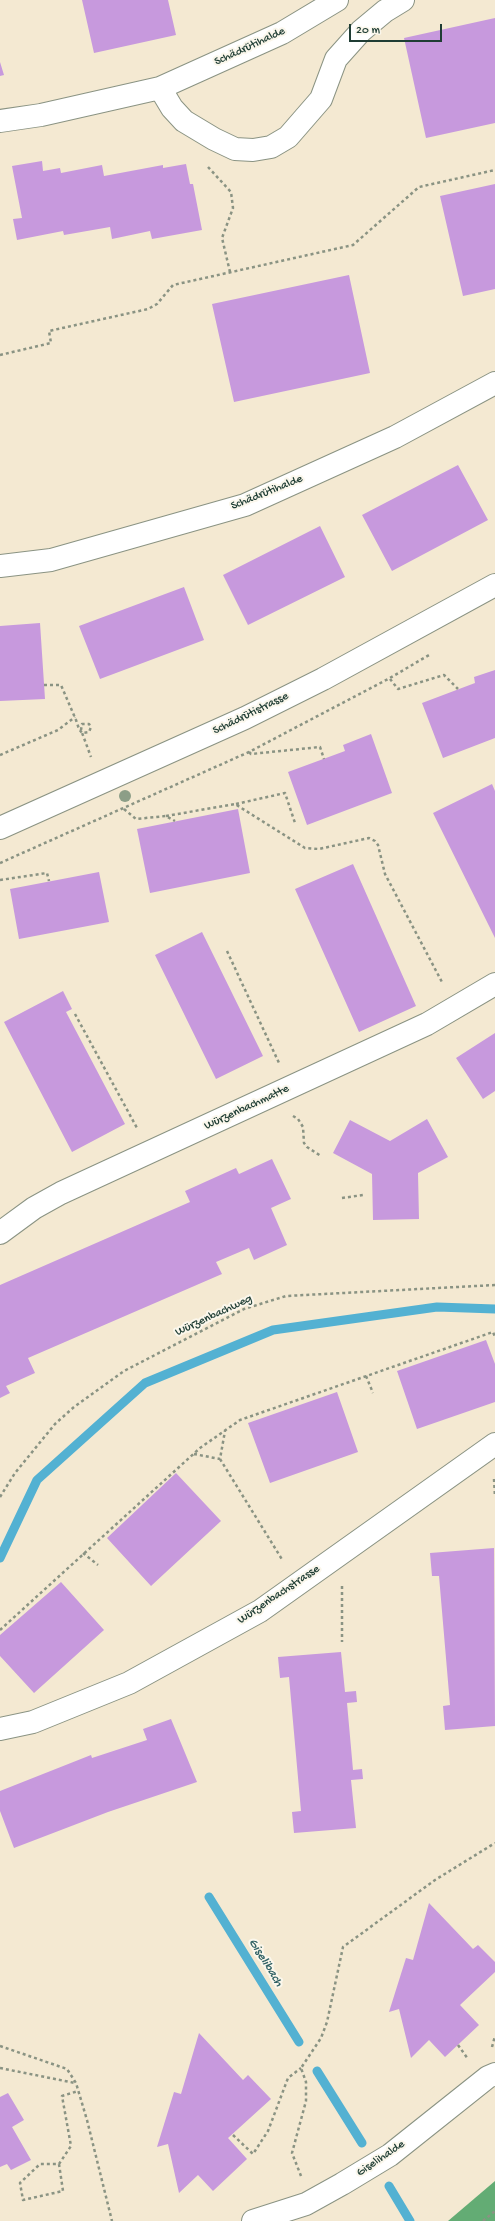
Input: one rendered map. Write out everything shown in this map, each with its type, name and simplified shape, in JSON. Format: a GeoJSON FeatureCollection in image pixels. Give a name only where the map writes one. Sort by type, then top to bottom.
{"type":"FeatureCollection","features":[{"type":"Feature","properties":{"kind":"street","name":"Schädrütihalde"},"geometry":{"type":"LineString","coordinates":[[0,121],[41,115],[160,88],[282,33],[337,0]]}},
{"type":"Feature","properties":{"kind":"street"},"geometry":{"type":"LineString","coordinates":[[160,88],[172,108],[184,121],[214,139],[235,149],[253,150],[271,147],[288,137],[322,99],[336,59],[361,31],[385,11],[403,0]]}},
{"type":"Feature","properties":{"kind":"street","name":"Schädrütihalde"},"geometry":{"type":"LineString","coordinates":[[0,566],[51,560],[245,505],[394,437],[495,383]]}},
{"type":"Feature","properties":{"kind":"street","name":"Schädrütistrasse"},"geometry":{"type":"LineString","coordinates":[[0,828],[245,718],[322,679],[495,585]]}},
{"type":"Feature","properties":{"kind":"street","name":"Würzenbachmatte"},"geometry":{"type":"LineString","coordinates":[[0,1233],[34,1208],[61,1193],[427,1024],[495,984]]}},
{"type":"Feature","properties":{"kind":"street","name":"Würzenbachstrasse"},"geometry":{"type":"LineString","coordinates":[[0,1729],[33,1722],[129,1683],[260,1611],[495,1444]]}},
{"type":"Feature","properties":{"kind":"street","name":"Giselihalde"},"geometry":{"type":"LineString","coordinates":[[253,2221],[306,2204],[390,2155],[488,2077],[495,2074]]}},
{"type":"Feature","properties":{"kind":"path"},"geometry":{"type":"LineString","coordinates":[[214,139],[207,164],[209,170],[231,192],[233,208],[222,238],[230,272]]}},
{"type":"Feature","properties":{"kind":"path"},"geometry":{"type":"LineString","coordinates":[[0,354],[50,343],[49,331],[148,309],[157,304],[173,284],[352,245],[419,187],[495,170]]}},
{"type":"Feature","properties":{"kind":"path"},"geometry":{"type":"LineString","coordinates":[[390,678],[398,689],[444,675],[458,689]]}},
{"type":"Feature","properties":{"kind":"path"},"geometry":{"type":"LineString","coordinates":[[44,685],[61,685],[74,717],[79,728],[82,733],[89,732],[91,727],[88,723],[84,723],[82,724],[80,730],[93,761]]}},
{"type":"Feature","properties":{"kind":"path"},"geometry":{"type":"LineString","coordinates":[[0,755],[58,730],[74,717]]}},
{"type":"Feature","properties":{"kind":"path"},"geometry":{"type":"LineString","coordinates":[[249,752],[251,754],[320,747],[324,759]]}},
{"type":"Feature","properties":{"kind":"path"},"geometry":{"type":"LineString","coordinates":[[124,808],[136,819],[166,816],[235,804],[285,793],[295,823]]}},
{"type":"Feature","properties":{"kind":"path"},"geometry":{"type":"LineString","coordinates":[[235,804],[305,848],[319,849],[369,838],[375,841],[378,845],[385,874],[434,966]]}},
{"type":"Feature","properties":{"kind":"path"},"geometry":{"type":"LineString","coordinates":[[166,816],[175,822]]}},
{"type":"Feature","properties":{"kind":"path"},"geometry":{"type":"LineString","coordinates":[[0,880],[47,873],[49,881]]}},
{"type":"Feature","properties":{"kind":"path"},"geometry":{"type":"LineString","coordinates":[[227,951],[284,1090],[284,1110],[301,1122],[304,1143],[307,1147],[321,1156]]}},
{"type":"Feature","properties":{"kind":"path"},"geometry":{"type":"LineString","coordinates":[[75,1014],[129,1110],[148,1153]]}},
{"type":"Feature","properties":{"kind":"path"},"geometry":{"type":"LineString","coordinates":[[342,1198],[363,1195]]}},
{"type":"Feature","properties":{"kind":"path","name":"Würzenbachweg"},"geometry":{"type":"LineString","coordinates":[[0,1497],[14,1474],[51,1429],[74,1407],[124,1371],[244,1309],[286,1296],[495,1285]]}},
{"type":"Feature","properties":{"kind":"path"},"geometry":{"type":"LineString","coordinates":[[0,1630],[193,1454],[240,1420],[493,1332],[495,1337]]}},
{"type":"Feature","properties":{"kind":"path"},"geometry":{"type":"LineString","coordinates":[[366,1376],[373,1393]]}},
{"type":"Feature","properties":{"kind":"path"},"geometry":{"type":"LineString","coordinates":[[225,1431],[220,1459],[297,1584]]}},
{"type":"Feature","properties":{"kind":"path"},"geometry":{"type":"LineString","coordinates":[[193,1454],[220,1459]]}},
{"type":"Feature","properties":{"kind":"path"},"geometry":{"type":"LineString","coordinates":[[83,1553],[98,1565]]}},
{"type":"Feature","properties":{"kind":"path"},"geometry":{"type":"LineString","coordinates":[[329,1562],[342,1577],[342,1642]]}},
{"type":"Feature","properties":{"kind":"path"},"geometry":{"type":"LineString","coordinates":[[233,2135],[253,2154],[268,2131],[288,2078],[301,2068],[321,2038],[328,2022],[343,1947],[435,1880],[495,1843]]}},
{"type":"Feature","properties":{"kind":"path"},"geometry":{"type":"LineString","coordinates":[[458,2045],[469,2060]]}},
{"type":"Feature","properties":{"kind":"path"},"geometry":{"type":"LineString","coordinates":[[0,2046],[68,2069],[76,2083],[112,2221]]}},
{"type":"Feature","properties":{"kind":"path"},"geometry":{"type":"LineString","coordinates":[[0,2068],[76,2083]]}},
{"type":"Feature","properties":{"kind":"path"},"geometry":{"type":"LineString","coordinates":[[300,2174],[292,2153],[306,2101],[306,2082],[301,2068]]}},
{"type":"Feature","properties":{"kind":"path"},"geometry":{"type":"LineString","coordinates":[[59,2164],[40,2164],[20,2183],[23,2200],[63,2191],[59,2164],[71,2146],[62,2096],[78,2091]]}},
{"type":"Feature","properties":{"kind":"path"},"geometry":{"type":"LineString","coordinates":[[483,2221],[495,2211]]}},
{"type":"Feature","properties":{"kind":"green space"},"geometry":{"type":"Polygon","coordinates":[[[495,2181],[495,2221],[448,2221],[495,2181]]]}},
{"type":"Feature","properties":{"kind":"building"},"geometry":{"type":"Polygon","coordinates":[[[82,0],[168,0],[176,35],[94,53],[82,0]]]}},
{"type":"Feature","properties":{"kind":"building"},"geometry":{"type":"Polygon","coordinates":[[[495,18],[495,123],[426,138],[404,38],[495,18]]]}},
{"type":"Feature","properties":{"kind":"building"},"geometry":{"type":"Polygon","coordinates":[[[0,62],[4,75],[0,76],[0,62]]]}},
{"type":"Feature","properties":{"kind":"building"},"geometry":{"type":"Polygon","coordinates":[[[42,161],[43,171],[60,168],[61,173],[102,165],[104,176],[163,165],[163,168],[186,164],[190,184],[193,184],[202,230],[152,239],[150,231],[112,239],[110,227],[64,235],[63,231],[17,240],[13,219],[22,218],[12,166],[42,161]]]}},
{"type":"Feature","properties":{"kind":"building"},"geometry":{"type":"Polygon","coordinates":[[[495,184],[495,289],[463,296],[440,196],[495,184]]]}},
{"type":"Feature","properties":{"kind":"building"},"geometry":{"type":"Polygon","coordinates":[[[349,275],[370,373],[234,402],[212,304],[349,275]]]}},
{"type":"Feature","properties":{"kind":"building"},"geometry":{"type":"Polygon","coordinates":[[[458,465],[488,520],[392,571],[362,515],[458,465]]]}},
{"type":"Feature","properties":{"kind":"building"},"geometry":{"type":"Polygon","coordinates":[[[320,526],[345,577],[248,625],[223,575],[320,526]]]}},
{"type":"Feature","properties":{"kind":"building"},"geometry":{"type":"Polygon","coordinates":[[[184,587],[204,640],[100,679],[79,626],[184,587]]]}},
{"type":"Feature","properties":{"kind":"building"},"geometry":{"type":"Polygon","coordinates":[[[40,623],[45,699],[0,701],[0,626],[40,623]]]}},
{"type":"Feature","properties":{"kind":"building"},"geometry":{"type":"Polygon","coordinates":[[[495,670],[495,738],[443,758],[422,703],[475,683],[474,677],[495,670]]]}},
{"type":"Feature","properties":{"kind":"building"},"geometry":{"type":"Polygon","coordinates":[[[371,734],[392,793],[307,825],[288,772],[345,751],[343,745],[371,734]]]}},
{"type":"Feature","properties":{"kind":"building"},"geometry":{"type":"Polygon","coordinates":[[[492,784],[495,791],[495,938],[433,813],[492,784]]]}},
{"type":"Feature","properties":{"kind":"building"},"geometry":{"type":"Polygon","coordinates":[[[238,809],[250,873],[150,893],[137,829],[238,809]]]}},
{"type":"Feature","properties":{"kind":"building"},"geometry":{"type":"Polygon","coordinates":[[[353,864],[416,1006],[359,1032],[295,889],[353,864]]]}},
{"type":"Feature","properties":{"kind":"building"},"geometry":{"type":"Polygon","coordinates":[[[99,872],[109,922],[19,939],[10,889],[99,872]]]}},
{"type":"Feature","properties":{"kind":"building"},"geometry":{"type":"Polygon","coordinates":[[[202,932],[263,1056],[216,1079],[155,955],[202,932]]]}},
{"type":"Feature","properties":{"kind":"building"},"geometry":{"type":"Polygon","coordinates":[[[63,991],[72,1009],[66,1012],[125,1124],[72,1152],[4,1022],[63,991]]]}},
{"type":"Feature","properties":{"kind":"building"},"geometry":{"type":"Polygon","coordinates":[[[495,1033],[495,1091],[483,1099],[456,1058],[495,1033]]]}},
{"type":"Feature","properties":{"kind":"building"},"geometry":{"type":"Polygon","coordinates":[[[427,1119],[448,1157],[418,1173],[419,1219],[373,1220],[372,1174],[333,1153],[350,1120],[390,1141],[427,1119]]]}},
{"type":"Feature","properties":{"kind":"building"},"geometry":{"type":"Polygon","coordinates":[[[272,1159],[291,1199],[271,1208],[287,1245],[254,1260],[249,1248],[216,1262],[222,1274],[28,1358],[35,1373],[6,1386],[10,1393],[0,1398],[0,1285],[190,1202],[185,1191],[236,1168],[239,1174],[272,1159]]]}},
{"type":"Feature","properties":{"kind":"building"},"geometry":{"type":"Polygon","coordinates":[[[486,1340],[495,1364],[495,1402],[417,1429],[397,1371],[486,1340]]]}},
{"type":"Feature","properties":{"kind":"building"},"geometry":{"type":"Polygon","coordinates":[[[337,1392],[358,1452],[270,1483],[248,1423],[337,1392]]]}},
{"type":"Feature","properties":{"kind":"building"},"geometry":{"type":"Polygon","coordinates":[[[176,1473],[221,1521],[151,1586],[107,1538],[176,1473]]]}},
{"type":"Feature","properties":{"kind":"building"},"geometry":{"type":"Polygon","coordinates":[[[494,1548],[495,1726],[445,1730],[443,1706],[450,1705],[439,1576],[432,1576],[430,1553],[494,1548]]]}},
{"type":"Feature","properties":{"kind":"building"},"geometry":{"type":"Polygon","coordinates":[[[61,1582],[104,1630],[34,1693],[0,1656],[0,1635],[61,1582]]]}},
{"type":"Feature","properties":{"kind":"building"},"geometry":{"type":"Polygon","coordinates":[[[341,1652],[345,1692],[356,1691],[357,1702],[347,1703],[353,1770],[362,1769],[363,1779],[351,1780],[356,1828],[294,1833],[292,1812],[301,1811],[289,1677],[280,1678],[278,1657],[341,1652]]]}},
{"type":"Feature","properties":{"kind":"building"},"geometry":{"type":"Polygon","coordinates":[[[171,1719],[197,1782],[108,1812],[14,1848],[0,1811],[0,1791],[91,1755],[92,1758],[147,1740],[143,1729],[171,1719]]]}},
{"type":"Feature","properties":{"kind":"building"},"geometry":{"type":"Polygon","coordinates":[[[429,1903],[473,1949],[478,1945],[495,1962],[495,1972],[460,2005],[479,2025],[445,2057],[429,2040],[411,2058],[399,2009],[389,2012],[406,1958],[413,1960],[429,1903]]]}},
{"type":"Feature","properties":{"kind":"building"},"geometry":{"type":"Polygon","coordinates":[[[199,2033],[243,2080],[248,2075],[271,2099],[228,2138],[247,2159],[213,2191],[198,2175],[179,2193],[168,2144],[157,2147],[174,2092],[181,2094],[199,2033]]]}},
{"type":"Feature","properties":{"kind":"building"},"geometry":{"type":"Polygon","coordinates":[[[8,2093],[24,2120],[12,2127],[31,2160],[11,2170],[7,2164],[0,2167],[0,2097],[8,2093]]]}},
{"type":"Feature","properties":{"kind":"waterway"},"geometry":{"type":"LineString","coordinates":[[0,1558],[37,1480],[145,1383],[273,1330],[437,1307],[495,1309]]}},
{"type":"Feature","properties":{"kind":"waterway","name":"Giselibach"},"geometry":{"type":"LineString","coordinates":[[209,1897],[299,2042]]}},
{"type":"Feature","properties":{"kind":"waterway","name":"Giselibach"},"geometry":{"type":"LineString","coordinates":[[317,2071],[362,2143]]}},
{"type":"Feature","properties":{"kind":"waterway","name":"Giselibach"},"geometry":{"type":"LineString","coordinates":[[389,2186],[410,2221]]}}]}
